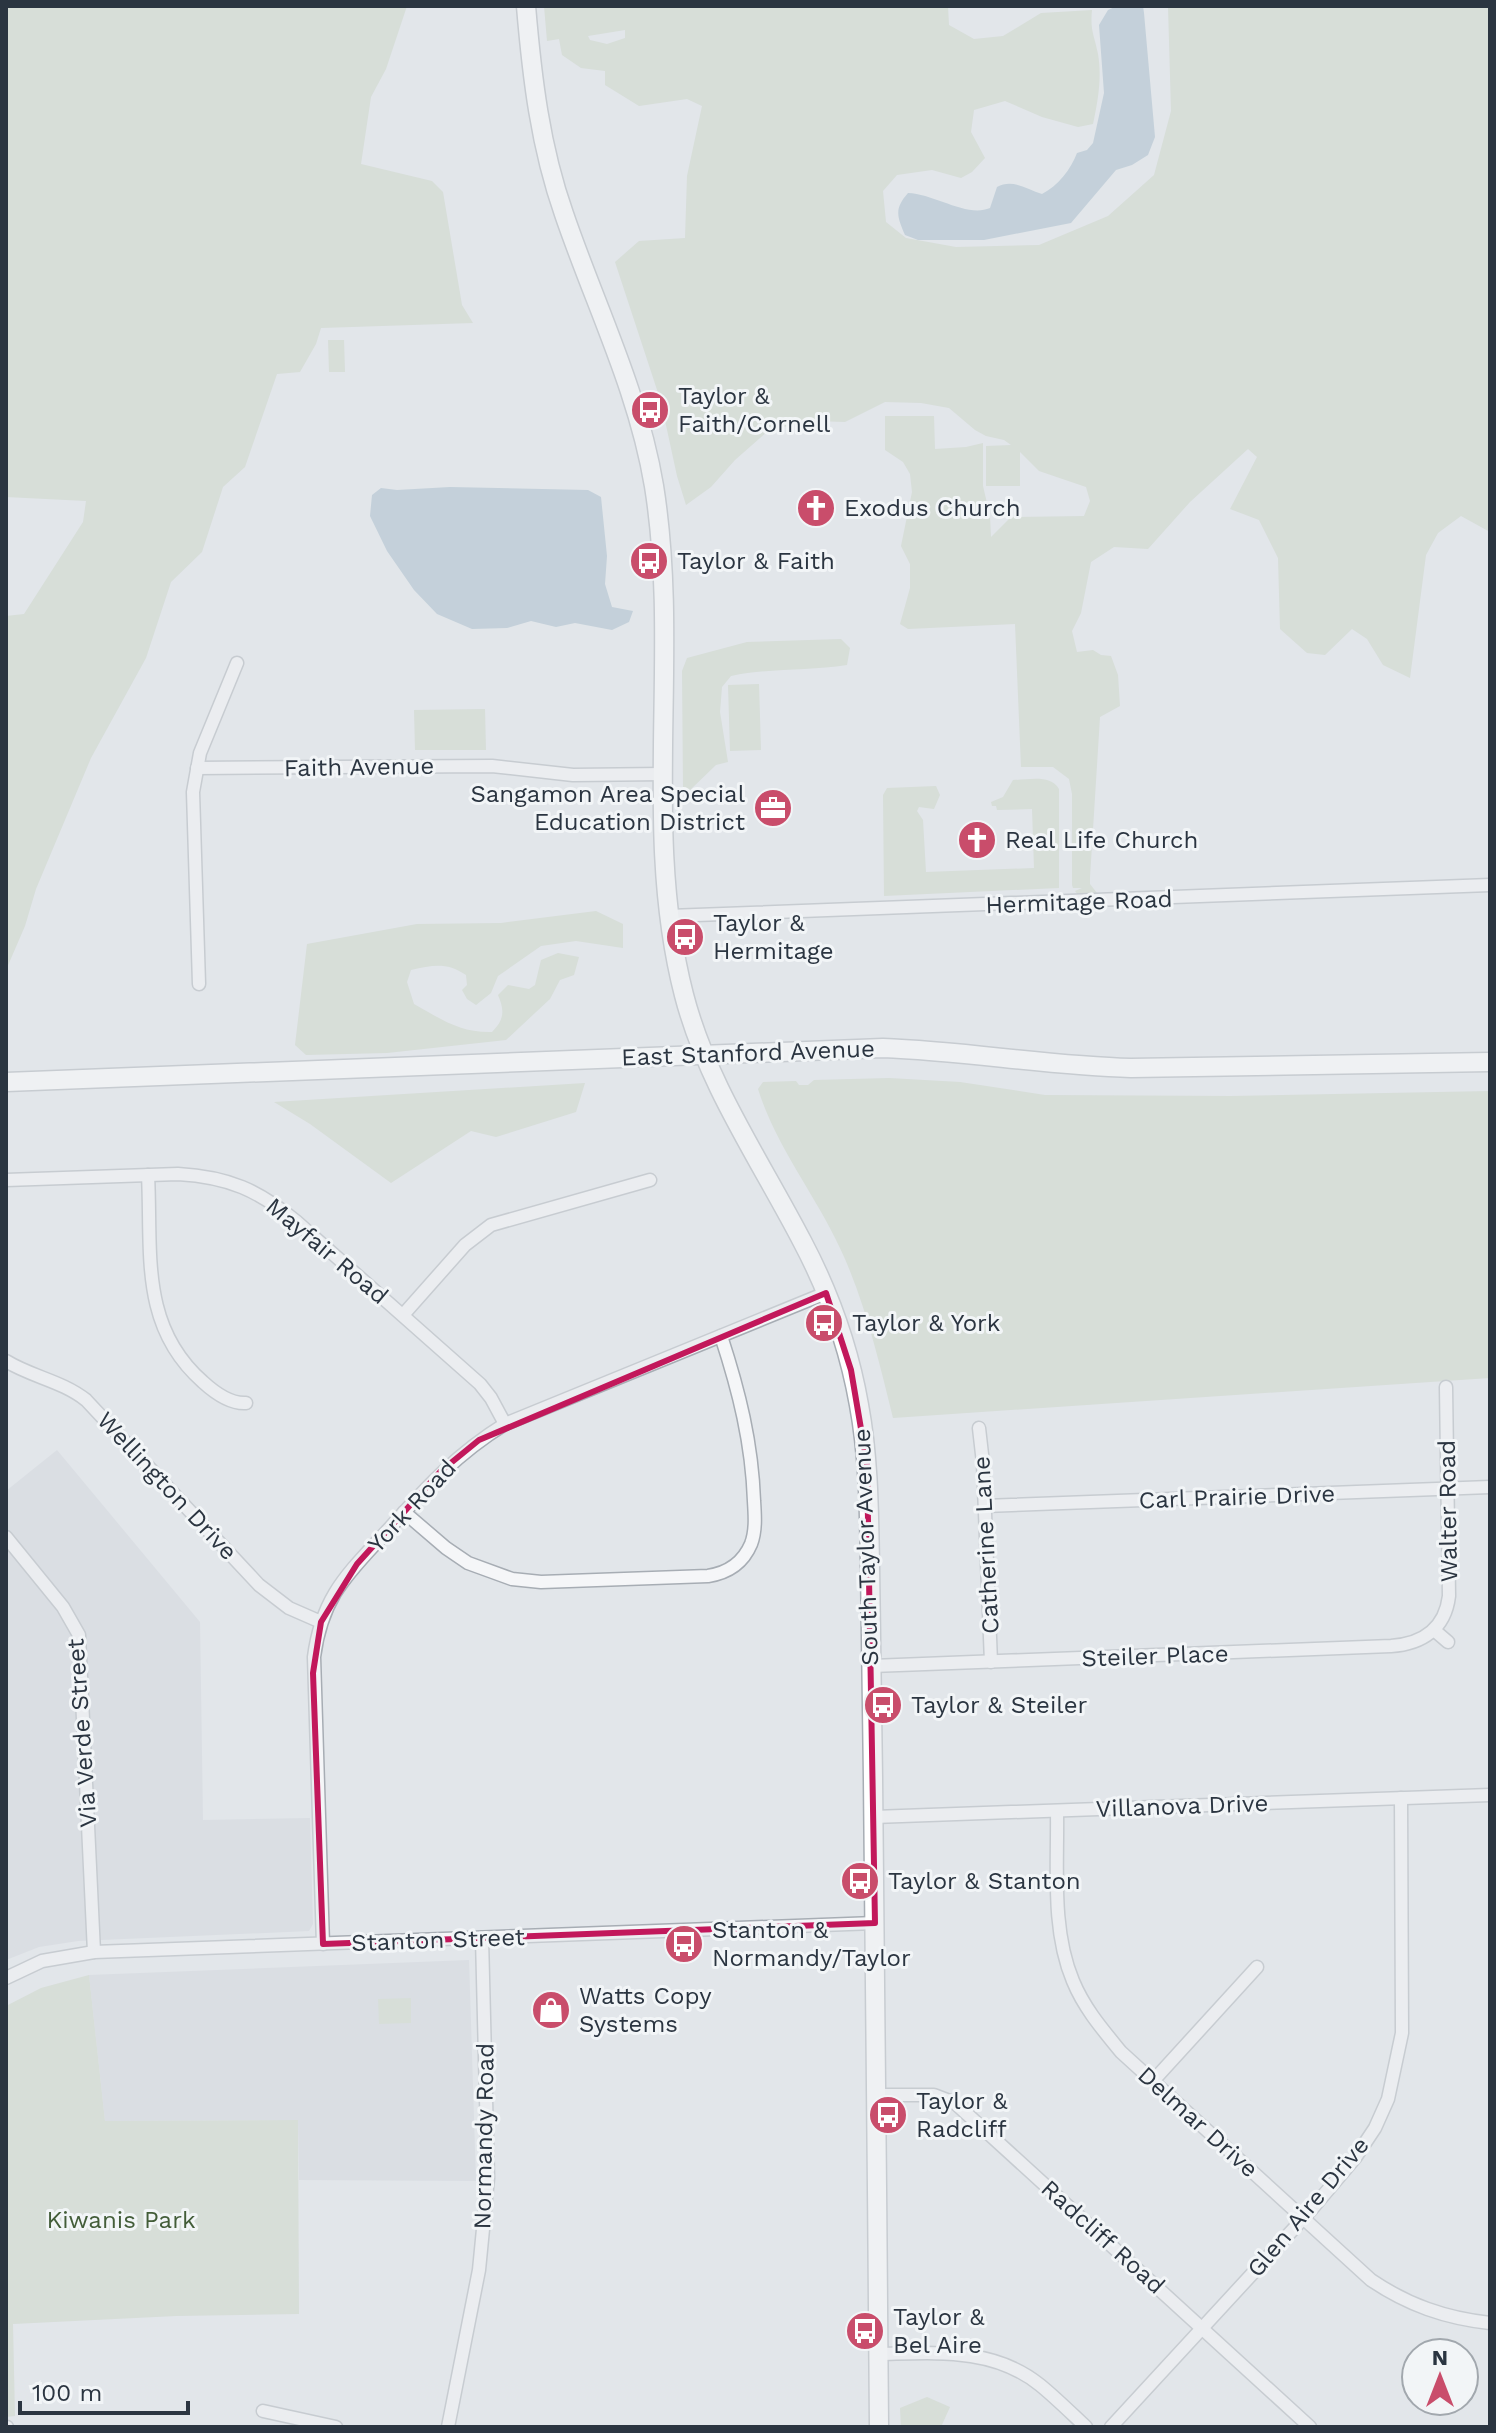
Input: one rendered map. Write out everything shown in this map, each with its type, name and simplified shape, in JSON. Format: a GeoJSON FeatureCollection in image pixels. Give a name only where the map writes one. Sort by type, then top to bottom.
{"type":"FeatureCollection","features":[{"type":"Feature","properties":{"kind":"street","name":"South Taylor Avenue"},"geometry":{"type":"LineString","coordinates":[[526,6],[535,93],[548,162],[565,216],[624,369],[638,414],[653,483],[662,566],[665,852],[669,916],[685,1000],[704,1054],[732,1117],[802,1242],[826,1293],[849,1362],[864,1435],[869,1494],[872,1666],[879,2427]]}},
{"type":"Feature","properties":{"kind":"street"},"geometry":{"type":"LineString","coordinates":[[199,984],[193,801],[197,768],[205,740],[237,663]]}},
{"type":"Feature","properties":{"kind":"street","name":"Faith Avenue"},"geometry":{"type":"LineString","coordinates":[[197,768],[492,766],[573,775],[665,774]]}},
{"type":"Feature","properties":{"kind":"street","name":"Hermitage Road"},"geometry":{"type":"LineString","coordinates":[[669,916],[1490,885]]}},
{"type":"Feature","properties":{"kind":"street","name":"East Stanford Avenue"},"geometry":{"type":"LineString","coordinates":[[6,1082],[883,1048],[953,1052],[1079,1067],[1490,1062]]}},
{"type":"Feature","properties":{"kind":"street"},"geometry":{"type":"LineString","coordinates":[[148,1175],[152,1289],[163,1329],[180,1359],[202,1381],[220,1396],[240,1404],[246,1403]]}},
{"type":"Feature","properties":{"kind":"street","name":"Mayfair Road"},"geometry":{"type":"LineString","coordinates":[[6,1180],[205,1175],[231,1181],[256,1192],[297,1222],[480,1384],[505,1424]]}},
{"type":"Feature","properties":{"kind":"street"},"geometry":{"type":"LineString","coordinates":[[403,1315],[465,1245],[491,1225],[650,1180]]}},
{"type":"Feature","properties":{"kind":"street","name":"York Road"},"geometry":{"type":"LineString","coordinates":[[323,1944],[313,1673],[321,1622],[336,1592],[404,1512],[459,1455],[505,1424],[826,1293]]}},
{"type":"Feature","properties":{"kind":"street"},"geometry":{"type":"LineString","coordinates":[[404,1512],[468,1563],[498,1576],[541,1582],[717,1574],[732,1568],[747,1552],[755,1531],[753,1474],[741,1400],[721,1336]]}},
{"type":"Feature","properties":{"kind":"street","name":"Wellington Drive"},"geometry":{"type":"LineString","coordinates":[[7,1363],[57,1382],[86,1400],[259,1585],[289,1608],[321,1622]]}},
{"type":"Feature","properties":{"kind":"street","name":"Walter Road"},"geometry":{"type":"LineString","coordinates":[[1434,1630],[1445,1613],[1449,1596],[1446,1387]]}},
{"type":"Feature","properties":{"kind":"street","name":"Catherine Lane"},"geometry":{"type":"LineString","coordinates":[[979,1428],[991,1662]]}},
{"type":"Feature","properties":{"kind":"street","name":"Carl Prairie Drive"},"geometry":{"type":"LineString","coordinates":[[985,1506],[1490,1487]]}},
{"type":"Feature","properties":{"kind":"street","name":"Via Verde Street"},"geometry":{"type":"LineString","coordinates":[[6,1537],[63,1607],[79,1635],[94,1952]]}},
{"type":"Feature","properties":{"kind":"street"},"geometry":{"type":"LineString","coordinates":[[1434,1630],[1448,1642]]}},
{"type":"Feature","properties":{"kind":"street","name":"Steiler Place"},"geometry":{"type":"LineString","coordinates":[[872,1666],[1391,1646],[1414,1643],[1434,1630]]}},
{"type":"Feature","properties":{"kind":"street","name":"Villanova Drive"},"geometry":{"type":"LineString","coordinates":[[874,1817],[1490,1795]]}},
{"type":"Feature","properties":{"kind":"street","name":"Glen Aire Drive"},"geometry":{"type":"LineString","coordinates":[[1111,2427],[1303,2218],[1355,2158],[1375,2128],[1388,2099],[1402,2033],[1401,1798]]}},
{"type":"Feature","properties":{"kind":"street","name":"Delmar Drive"},"geometry":{"type":"LineString","coordinates":[[1057,1811],[1060,1933],[1072,1980],[1103,2031],[1121,2052],[1371,2280],[1393,2294],[1443,2315],[1490,2323]]}},
{"type":"Feature","properties":{"kind":"street","name":"Stanton Street"},"geometry":{"type":"LineString","coordinates":[[6,1978],[42,1961],[94,1952],[875,1923]]}},
{"type":"Feature","properties":{"kind":"street","name":"Normandy Road"},"geometry":{"type":"LineString","coordinates":[[448,2427],[479,2270],[488,2178],[482,1938]]}},
{"type":"Feature","properties":{"kind":"street"},"geometry":{"type":"LineString","coordinates":[[1153,2081],[1257,1967]]}},
{"type":"Feature","properties":{"kind":"street","name":"Radcliff Road"},"geometry":{"type":"LineString","coordinates":[[876,2095],[934,2095],[955,2103],[1310,2427]]}},
{"type":"Feature","properties":{"kind":"street"},"geometry":{"type":"LineString","coordinates":[[879,2354],[945,2353],[988,2358],[1038,2383],[1086,2427]]}},
{"type":"Feature","properties":{"kind":"street"},"geometry":{"type":"LineString","coordinates":[[263,2411],[336,2427]]}},
{"type":"Feature","properties":{"kind":"highlighted area"},"geometry":{"type":"Polygon","coordinates":[[[826,1293],[851,1370],[867,1464],[875,1923],[323,1944],[313,1673],[321,1622],[357,1564],[441,1471],[479,1440],[826,1293]]]}},
{"type":"Feature","properties":{"kind":"shaded area"},"geometry":{"type":"Polygon","coordinates":[[[57,1450],[200,1622],[203,1820],[310,1818],[313,1924],[309,1931],[78,1941],[39,1947],[6,1960],[6,1491],[57,1450]]]}},
{"type":"Feature","properties":{"kind":"shaded area"},"geometry":{"type":"Polygon","coordinates":[[[469,1960],[476,2181],[299,2180],[298,2120],[105,2121],[89,1975],[469,1960]]]}},
{"type":"Feature","properties":{"kind":"green space"},"geometry":{"type":"Polygon","coordinates":[[[6,6],[407,6],[386,69],[371,97],[361,164],[432,181],[443,192],[462,305],[473,323],[321,328],[300,372],[277,374],[245,467],[223,487],[202,552],[171,582],[146,658],[91,758],[6,970],[6,616],[24,614],[83,522],[86,501],[6,497],[6,6]]]}},
{"type":"Feature","properties":{"kind":"green space"},"geometry":{"type":"Polygon","coordinates":[[[544,6],[948,6],[949,25],[974,39],[1003,36],[1041,13],[1092,10],[1100,72],[1093,124],[1078,127],[1042,117],[1005,101],[974,110],[971,132],[985,158],[972,172],[961,178],[932,170],[897,175],[883,191],[886,222],[906,238],[956,247],[1039,245],[1108,216],[1154,175],[1171,111],[1168,6],[1490,6],[1490,532],[1461,516],[1438,533],[1426,555],[1410,678],[1383,665],[1367,639],[1352,629],[1325,655],[1307,653],[1280,629],[1278,558],[1259,520],[1230,509],[1257,457],[1248,449],[1190,502],[1148,549],[1114,547],[1091,562],[1081,613],[1072,631],[1077,652],[1093,650],[1111,656],[1118,675],[1120,706],[1100,717],[1090,877],[1090,884],[1097,893],[1111,896],[1078,895],[1075,891],[1082,888],[1073,888],[1072,885],[1072,794],[1069,779],[1053,767],[1021,767],[1015,624],[908,629],[900,624],[910,588],[910,564],[901,546],[912,492],[910,474],[903,462],[885,450],[885,416],[934,416],[935,449],[983,443],[983,486],[991,537],[1011,517],[1084,516],[1090,501],[1086,487],[1039,471],[1020,452],[1020,486],[986,486],[986,446],[1011,445],[975,430],[949,408],[885,402],[845,422],[813,421],[769,430],[735,460],[711,487],[686,505],[661,402],[615,262],[639,241],[685,238],[687,176],[702,106],[687,99],[639,106],[605,85],[605,71],[581,68],[562,55],[559,39],[547,41],[544,6]],[[625,30],[588,36],[590,40],[607,44],[625,38],[625,30]]]}},
{"type":"Feature","properties":{"kind":"green space"},"geometry":{"type":"Polygon","coordinates":[[[328,340],[344,340],[345,372],[329,372],[328,340]]]}},
{"type":"Feature","properties":{"kind":"green space"},"geometry":{"type":"Polygon","coordinates":[[[841,639],[850,648],[847,665],[731,676],[722,687],[720,712],[728,762],[716,765],[689,791],[683,787],[682,671],[687,658],[747,642],[841,639]]]}},
{"type":"Feature","properties":{"kind":"green space"},"geometry":{"type":"Polygon","coordinates":[[[759,684],[761,750],[730,751],[728,685],[759,684]]]}},
{"type":"Feature","properties":{"kind":"green space"},"geometry":{"type":"Polygon","coordinates":[[[485,709],[486,750],[415,750],[414,710],[485,709]]]}},
{"type":"Feature","properties":{"kind":"green space"},"geometry":{"type":"Polygon","coordinates":[[[1013,780],[1045,780],[1059,789],[1059,888],[884,896],[883,795],[887,788],[936,786],[940,795],[934,809],[919,807],[917,811],[923,820],[926,872],[1034,868],[1032,809],[997,810],[991,802],[1003,797],[1013,780]]]}},
{"type":"Feature","properties":{"kind":"green space"},"geometry":{"type":"Polygon","coordinates":[[[596,911],[623,924],[623,948],[576,941],[541,946],[498,976],[491,993],[476,1005],[467,999],[462,990],[467,985],[466,975],[459,971],[440,966],[411,970],[407,982],[414,1004],[460,1028],[492,1032],[502,1015],[498,995],[508,985],[529,989],[535,985],[541,960],[558,953],[579,957],[574,975],[560,980],[550,999],[506,1040],[387,1053],[306,1055],[295,1045],[307,944],[417,924],[501,923],[596,911]]]}},
{"type":"Feature","properties":{"kind":"green space"},"geometry":{"type":"Polygon","coordinates":[[[889,1078],[960,1082],[1045,1095],[1231,1096],[1490,1091],[1490,1378],[893,1418],[853,1278],[824,1216],[776,1133],[758,1089],[763,1082],[796,1081],[799,1085],[808,1085],[814,1080],[889,1078]]]}},
{"type":"Feature","properties":{"kind":"green space"},"geometry":{"type":"Polygon","coordinates":[[[585,1083],[576,1112],[496,1137],[471,1131],[391,1183],[310,1124],[274,1102],[585,1083]]]}},
{"type":"Feature","properties":{"kind":"green space","name":"Kiwanis Park"},"geometry":{"type":"Polygon","coordinates":[[[89,1975],[105,2121],[298,2120],[299,2314],[13,2324],[15,2416],[6,2417],[6,2006],[41,1988],[89,1975]]]}},
{"type":"Feature","properties":{"kind":"green space"},"geometry":{"type":"Polygon","coordinates":[[[411,1998],[411,2023],[379,2024],[378,1999],[411,1998]]]}},
{"type":"Feature","properties":{"kind":"green space"},"geometry":{"type":"Polygon","coordinates":[[[927,2397],[950,2407],[941,2427],[901,2427],[900,2408],[927,2397]]]}},
{"type":"Feature","properties":{"kind":"water"},"geometry":{"type":"Polygon","coordinates":[[[1117,6],[1143,6],[1155,137],[1148,155],[1116,170],[1071,223],[984,240],[918,240],[905,235],[898,213],[908,193],[961,208],[981,210],[990,208],[997,187],[1014,184],[1042,194],[1059,182],[1077,153],[1087,150],[1093,143],[1104,93],[1099,25],[1108,10],[1117,6]]]}},
{"type":"Feature","properties":{"kind":"water"},"geometry":{"type":"Polygon","coordinates":[[[381,488],[588,490],[601,497],[607,556],[605,584],[612,607],[633,611],[629,622],[612,630],[575,623],[556,627],[531,621],[507,628],[472,629],[437,614],[414,590],[387,551],[370,516],[372,495],[381,488]]]}},
{"type":"Feature","properties":{"kind":"place","name":"Taylor & Faith/Cornell"},"geometry":{"type":"Point","coordinates":[650,410]}},
{"type":"Feature","properties":{"kind":"place","name":"Exodus Church"},"geometry":{"type":"Point","coordinates":[816,508]}},
{"type":"Feature","properties":{"kind":"place","name":"Taylor & Faith"},"geometry":{"type":"Point","coordinates":[649,561]}},
{"type":"Feature","properties":{"kind":"place","name":"Sangamon Area Special Education District"},"geometry":{"type":"Point","coordinates":[773,808]}},
{"type":"Feature","properties":{"kind":"place","name":"Real Life Church"},"geometry":{"type":"Point","coordinates":[977,840]}},
{"type":"Feature","properties":{"kind":"place","name":"Taylor & Hermitage"},"geometry":{"type":"Point","coordinates":[685,937]}},
{"type":"Feature","properties":{"kind":"place","name":"Taylor & York"},"geometry":{"type":"Point","coordinates":[824,1323]}},
{"type":"Feature","properties":{"kind":"place","name":"Taylor & Steiler"},"geometry":{"type":"Point","coordinates":[883,1705]}},
{"type":"Feature","properties":{"kind":"place","name":"Taylor & Stanton"},"geometry":{"type":"Point","coordinates":[860,1881]}},
{"type":"Feature","properties":{"kind":"place","name":"Stanton & Normandy/Taylor"},"geometry":{"type":"Point","coordinates":[684,1944]}},
{"type":"Feature","properties":{"kind":"place","name":"Watts Copy Systems"},"geometry":{"type":"Point","coordinates":[551,2010]}},
{"type":"Feature","properties":{"kind":"place","name":"Taylor & Radcliff"},"geometry":{"type":"Point","coordinates":[888,2115]}},
{"type":"Feature","properties":{"kind":"place","name":"Taylor & Bel Aire"},"geometry":{"type":"Point","coordinates":[865,2331]}}]}
